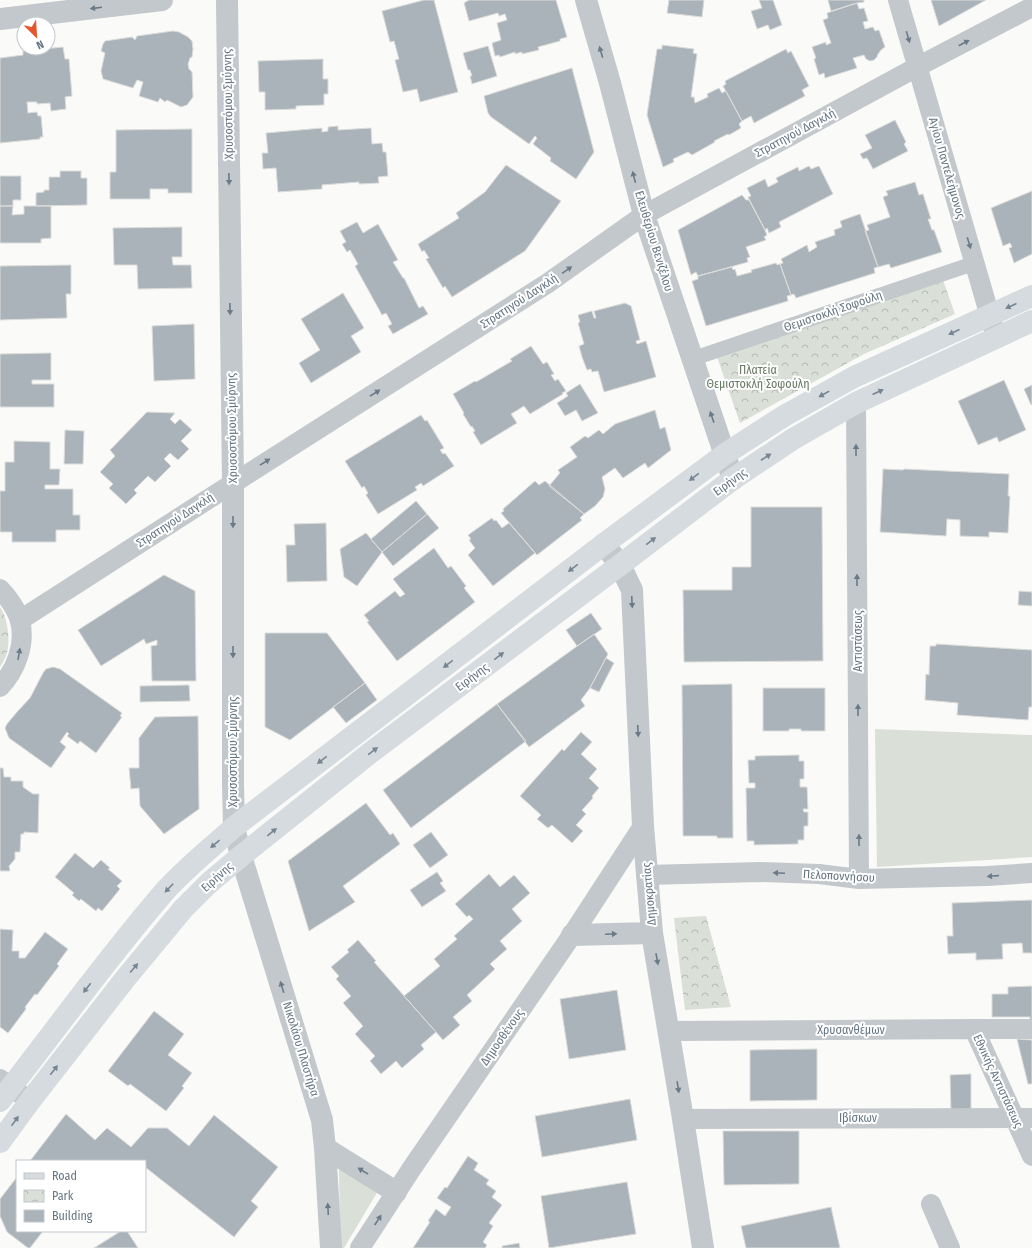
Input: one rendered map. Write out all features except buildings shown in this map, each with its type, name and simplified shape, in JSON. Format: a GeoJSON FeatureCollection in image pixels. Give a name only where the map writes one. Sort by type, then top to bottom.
{"type":"FeatureCollection","features":[{"type":"Feature","properties":{"kind":"main road","name":"Ειρήνης"},"geometry":{"type":"LineString","coordinates":[[4,1089],[166,890],[196,860],[234,827],[604,544],[725,454],[784,416],[854,377],[1032,296]]}},
{"type":"Feature","properties":{"kind":"main road","name":"Ειρήνης"},"geometry":{"type":"LineString","coordinates":[[0,1142],[125,979],[183,909],[209,883],[241,856],[370,753],[733,479],[793,439],[856,403],[1032,321]]}},
{"type":"Feature","properties":{"kind":"street"},"geometry":{"type":"LineString","coordinates":[[0,19],[162,0]]}},
{"type":"Feature","properties":{"kind":"street","name":"Χρυσοστόμου Σμύρνης"},"geometry":{"type":"LineString","coordinates":[[227,0],[232,483],[233,784],[234,827],[241,856]]}},
{"type":"Feature","properties":{"kind":"street","name":"Ελευθερίου Βενιζέλου"},"geometry":{"type":"LineString","coordinates":[[586,0],[610,83],[644,215],[733,479]]}},
{"type":"Feature","properties":{"kind":"street","name":"Αγίου Παντελεήμονος"},"geometry":{"type":"LineString","coordinates":[[898,0],[996,337]]}},
{"type":"Feature","properties":{"kind":"street","name":"Στρατηγού Δαγκλή"},"geometry":{"type":"LineString","coordinates":[[20,620],[232,483],[548,283],[644,215],[917,67],[1032,7]]}},
{"type":"Feature","properties":{"kind":"street","name":"Θεμιστοκλή Σοφούλη"},"geometry":{"type":"LineString","coordinates":[[692,360],[975,263]]}},
{"type":"Feature","properties":{"kind":"street","name":"Αντιστάσεως"},"geometry":{"type":"LineString","coordinates":[[856,403],[859,879]]}},
{"type":"Feature","properties":{"kind":"street","name":"Δημοκρατίας"},"geometry":{"type":"LineString","coordinates":[[604,544],[620,565],[632,590],[643,826],[652,933],[703,1248]]}},
{"type":"Feature","properties":{"kind":"street"},"geometry":{"type":"LineString","coordinates":[[0,589],[8,596],[20,620],[21,638],[18,659],[8,679],[0,687]]}},
{"type":"Feature","properties":{"kind":"street","name":"Δημοσθένους"},"geometry":{"type":"LineString","coordinates":[[360,1248],[396,1192],[572,935],[643,826]]}},
{"type":"Feature","properties":{"kind":"street","name":"Νικολάου Πλαστήρα"},"geometry":{"type":"LineString","coordinates":[[241,856],[322,1120],[331,1248]]}},
{"type":"Feature","properties":{"kind":"street","name":"Πελοποννήσου"},"geometry":{"type":"LineString","coordinates":[[646,875],[760,872],[819,874],[859,879],[987,876],[1032,873]]}},
{"type":"Feature","properties":{"kind":"street"},"geometry":{"type":"LineString","coordinates":[[572,935],[652,933]]}},
{"type":"Feature","properties":{"kind":"street","name":"Εθνικής Αντιστάσεως"},"geometry":{"type":"LineString","coordinates":[[974,1029],[1024,1118],[1032,1156]]}},
{"type":"Feature","properties":{"kind":"street","name":"Χρυσανθέμων"},"geometry":{"type":"LineString","coordinates":[[669,1031],[1032,1029]]}},
{"type":"Feature","properties":{"kind":"street"},"geometry":{"type":"LineString","coordinates":[[4,1089],[30,1101]]}},
{"type":"Feature","properties":{"kind":"street","name":"Ιβίσκων"},"geometry":{"type":"LineString","coordinates":[[683,1119],[1024,1118]]}},
{"type":"Feature","properties":{"kind":"street"},"geometry":{"type":"LineString","coordinates":[[325,1148],[396,1192]]}},
{"type":"Feature","properties":{"kind":"street"},"geometry":{"type":"LineString","coordinates":[[931,1204],[950,1248]]}},
{"type":"Feature","properties":{"kind":"green space","name":"Πλατεία Θεμιστοκλή Σοφούλη"},"geometry":{"type":"Polygon","coordinates":[[[943,280],[955,314],[864,354],[740,423],[717,357],[943,280]]]}},
{"type":"Feature","properties":{"kind":"green space"},"geometry":{"type":"Polygon","coordinates":[[[0,607],[7,624],[8,651],[0,667],[0,607]]]}},
{"type":"Feature","properties":{"kind":"green space"},"geometry":{"type":"Polygon","coordinates":[[[875,729],[1032,735],[1032,857],[877,867],[875,729]]]}},
{"type":"Feature","properties":{"kind":"green space"},"geometry":{"type":"Polygon","coordinates":[[[706,916],[731,1007],[685,1010],[674,918],[706,916]]]}},
{"type":"Feature","properties":{"kind":"green space"},"geometry":{"type":"Polygon","coordinates":[[[339,1168],[378,1191],[344,1248],[340,1248],[339,1168]]]}}]}
